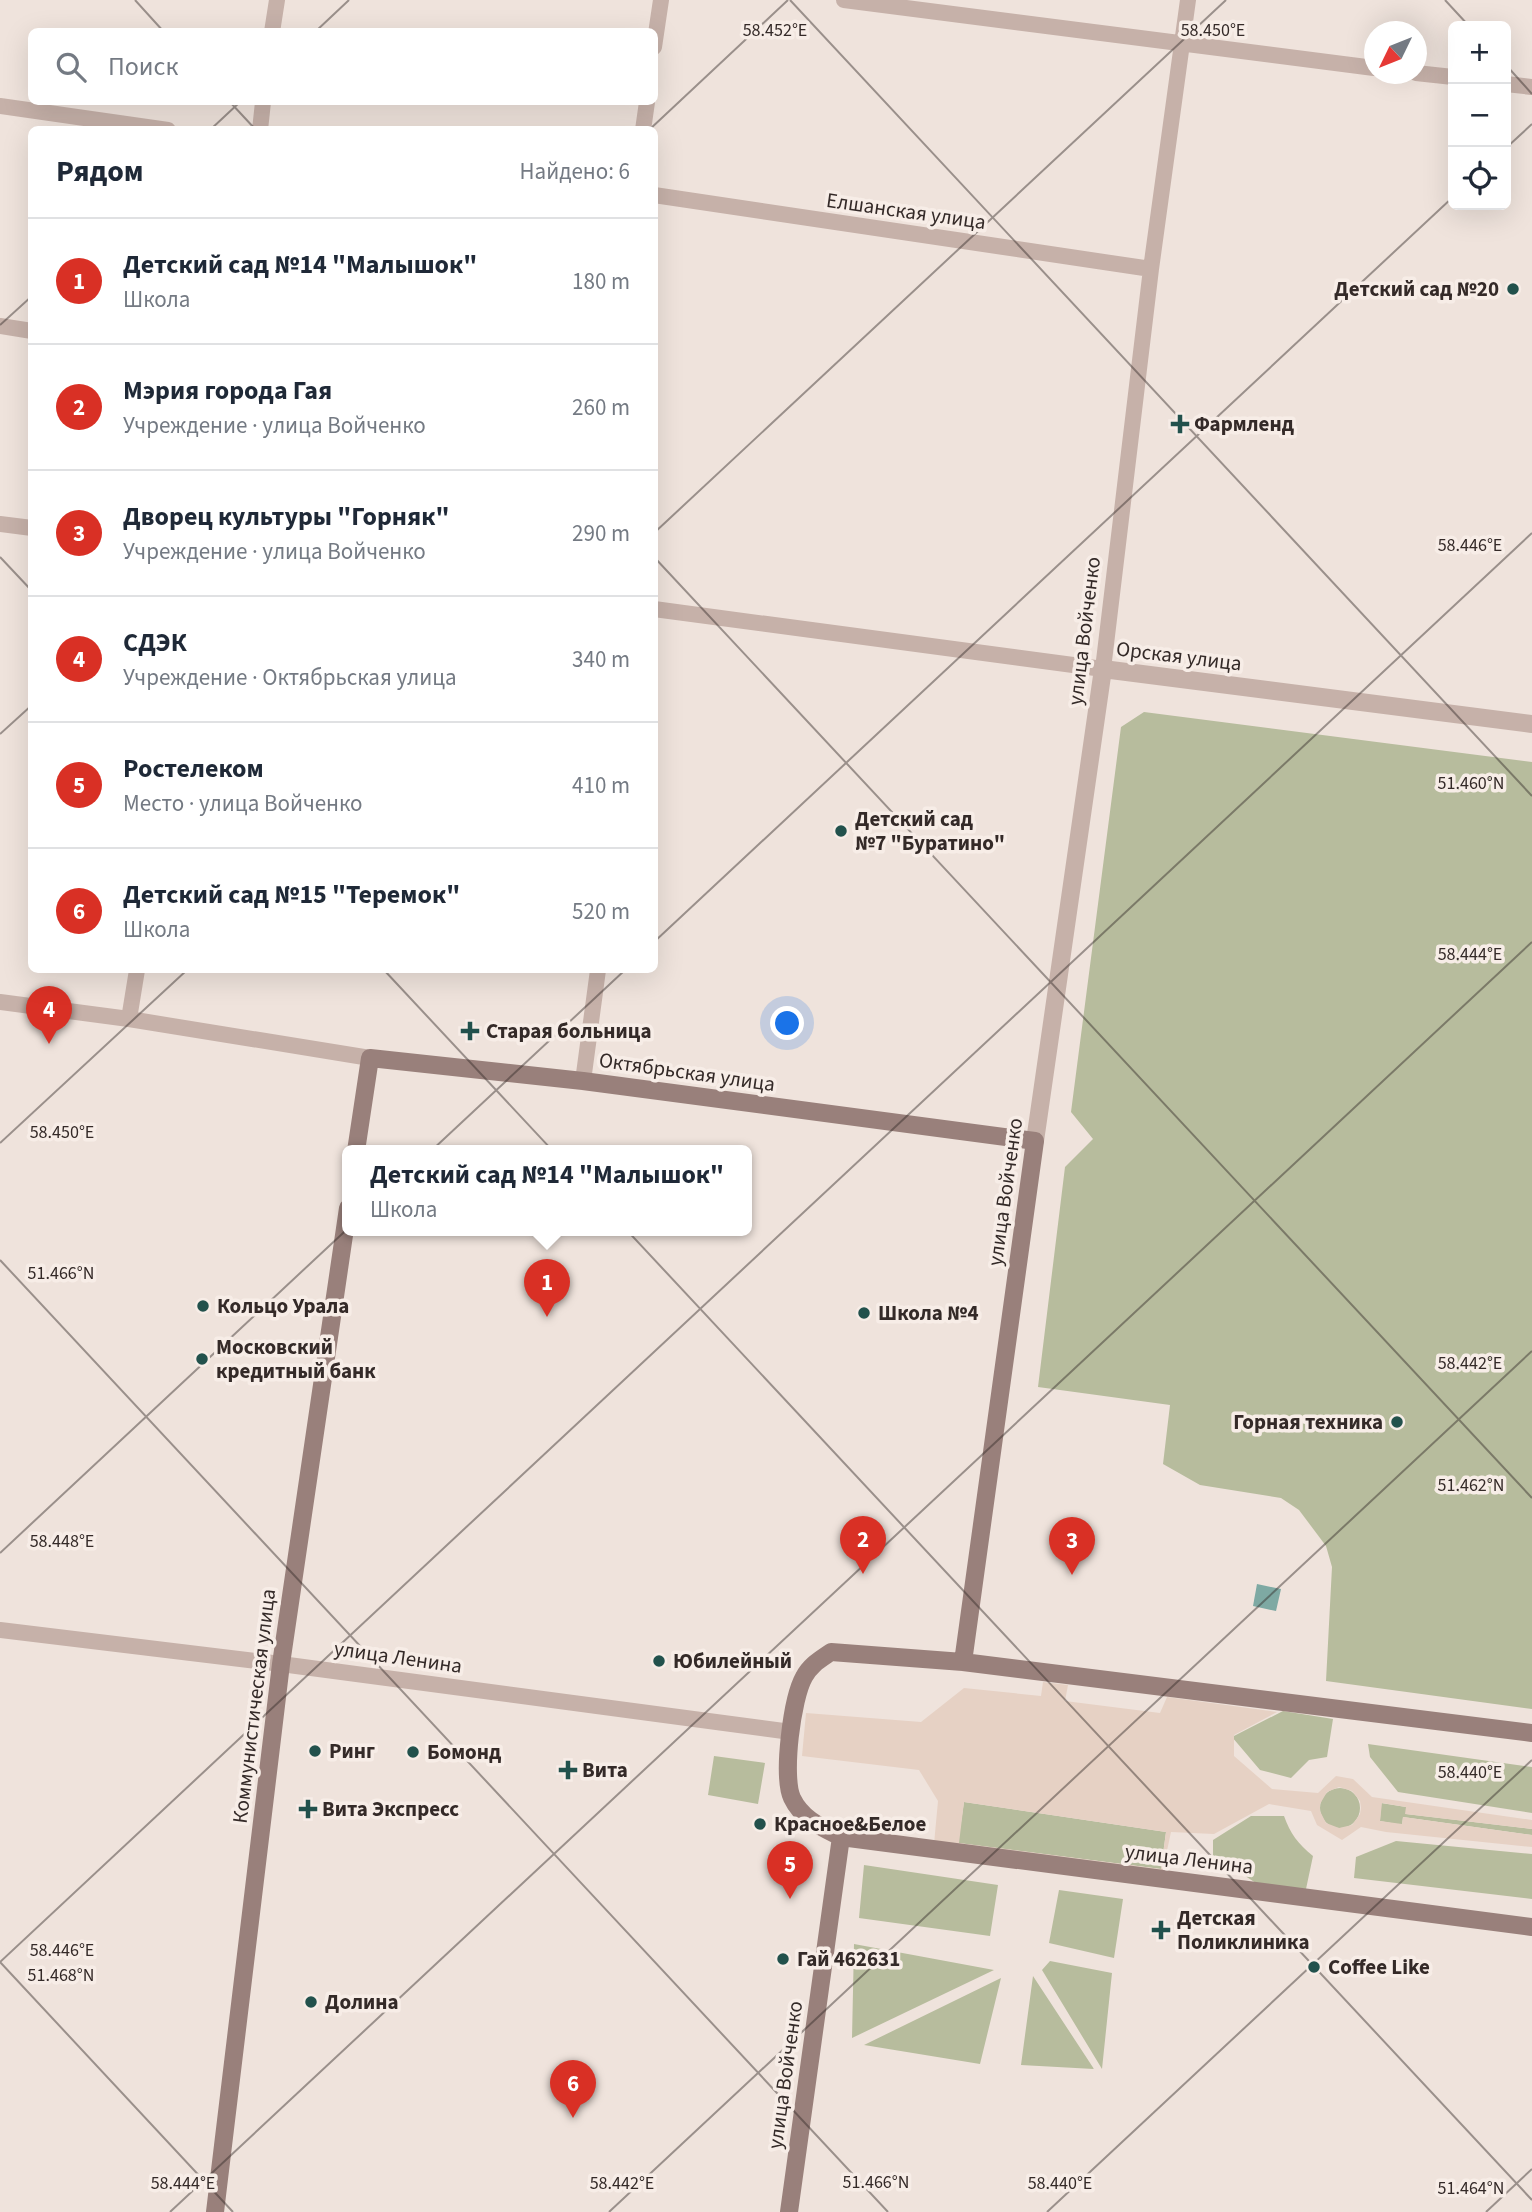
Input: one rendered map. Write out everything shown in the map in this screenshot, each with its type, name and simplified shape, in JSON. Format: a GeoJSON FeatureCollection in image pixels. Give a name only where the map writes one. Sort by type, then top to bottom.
{"type":"FeatureCollection","features":[{"type":"Feature","properties":{"kind":"main road","name":"Октябрьская улица"},"geometry":{"type":"LineString","coordinates":[[370,1058],[583,1081],[1035,1141]]}},
{"type":"Feature","properties":{"kind":"main road"},"geometry":{"type":"LineString","coordinates":[[357,1145],[370,1058]]}},
{"type":"Feature","properties":{"kind":"main road","name":"улица Войченко"},"geometry":{"type":"LineString","coordinates":[[963,1661],[1035,1141]]}},
{"type":"Feature","properties":{"kind":"main road","name":"Коммунистическая улица"},"geometry":{"type":"LineString","coordinates":[[215,2212],[281,1664],[344,1236]]}},
{"type":"Feature","properties":{"kind":"main road"},"geometry":{"type":"LineString","coordinates":[[841,1837],[816,1825],[802,1814],[787,1783],[797,1693],[808,1669],[831,1652],[963,1661],[1532,1733]]}},
{"type":"Feature","properties":{"kind":"main road","name":"улица Войченко"},"geometry":{"type":"LineString","coordinates":[[789,2212],[841,1837]]}},
{"type":"Feature","properties":{"kind":"main road","name":"улица Ленина"},"geometry":{"type":"LineString","coordinates":[[841,1837],[1532,1927]]}},
{"type":"Feature","properties":{"kind":"street"},"geometry":{"type":"LineString","coordinates":[[273,28],[277,0]]}},
{"type":"Feature","properties":{"kind":"street"},"geometry":{"type":"LineString","coordinates":[[657,28],[661,0]]}},
{"type":"Feature","properties":{"kind":"street"},"geometry":{"type":"LineString","coordinates":[[844,0],[1364,67]]}},
{"type":"Feature","properties":{"kind":"street","name":"улица Войченко"},"geometry":{"type":"LineString","coordinates":[[1035,1141],[1103,669],[1151,269],[1188,0]]}},
{"type":"Feature","properties":{"kind":"street"},"geometry":{"type":"LineString","coordinates":[[1427,74],[1448,76]]}},
{"type":"Feature","properties":{"kind":"street"},"geometry":{"type":"LineString","coordinates":[[1511,85],[1532,87]]}},
{"type":"Feature","properties":{"kind":"street"},"geometry":{"type":"LineString","coordinates":[[260,126],[263,105]]}},
{"type":"Feature","properties":{"kind":"street"},"geometry":{"type":"LineString","coordinates":[[644,126],[647,105]]}},
{"type":"Feature","properties":{"kind":"street"},"geometry":{"type":"LineString","coordinates":[[0,106],[140,126]]}},
{"type":"Feature","properties":{"kind":"street","name":"Елшанская улица"},"geometry":{"type":"LineString","coordinates":[[658,196],[1151,269]]}},
{"type":"Feature","properties":{"kind":"street"},"geometry":{"type":"LineString","coordinates":[[0,326],[28,330]]}},
{"type":"Feature","properties":{"kind":"street"},"geometry":{"type":"LineString","coordinates":[[0,524],[28,528]]}},
{"type":"Feature","properties":{"kind":"street","name":"Орская улица"},"geometry":{"type":"LineString","coordinates":[[658,610],[1532,724]]}},
{"type":"Feature","properties":{"kind":"street"},"geometry":{"type":"LineString","coordinates":[[130,1019],[137,973]]}},
{"type":"Feature","properties":{"kind":"street"},"geometry":{"type":"LineString","coordinates":[[583,1081],[598,973]]}},
{"type":"Feature","properties":{"kind":"street","name":"Октябрьская улица"},"geometry":{"type":"LineString","coordinates":[[0,1002],[130,1019],[370,1058]]}},
{"type":"Feature","properties":{"kind":"street","name":"улица Ленина"},"geometry":{"type":"LineString","coordinates":[[0,1630],[281,1664],[791,1732]]}},
{"type":"Feature","properties":{"kind":"green space"},"geometry":{"type":"Polygon","coordinates":[[[1144,712],[1532,762],[1532,1709],[1326,1681],[1332,1567],[1326,1546],[1299,1510],[1281,1498],[1200,1485],[1163,1464],[1170,1405],[1038,1387],[1065,1167],[1093,1139],[1071,1112],[1121,727],[1144,712]]]}},
{"type":"Feature","properties":{"kind":"green space"},"geometry":{"type":"Polygon","coordinates":[[[1283,1711],[1333,1719],[1327,1757],[1309,1760],[1291,1778],[1260,1770],[1232,1737],[1283,1711]]]}},
{"type":"Feature","properties":{"kind":"green space"},"geometry":{"type":"Polygon","coordinates":[[[1368,1744],[1532,1767],[1532,1813],[1398,1792],[1370,1757],[1368,1744]]]}},
{"type":"Feature","properties":{"kind":"green space"},"geometry":{"type":"Polygon","coordinates":[[[714,1756],[765,1763],[758,1804],[708,1795],[714,1756]]]}},
{"type":"Feature","properties":{"kind":"green space"},"geometry":{"type":"Polygon","coordinates":[[[1340,1788],[1348,1789],[1354,1794],[1359,1800],[1359,1816],[1354,1822],[1348,1827],[1340,1828],[1332,1827],[1326,1822],[1321,1816],[1320,1808],[1321,1800],[1326,1794],[1332,1789],[1340,1788]]]}},
{"type":"Feature","properties":{"kind":"green space"},"geometry":{"type":"Polygon","coordinates":[[[964,1802],[1166,1832],[1161,1869],[958,1843],[964,1802]]]}},
{"type":"Feature","properties":{"kind":"green space"},"geometry":{"type":"Polygon","coordinates":[[[1381,1803],[1406,1807],[1406,1814],[1532,1829],[1532,1835],[1403,1817],[1402,1825],[1380,1821],[1381,1803]]]}},
{"type":"Feature","properties":{"kind":"green space"},"geometry":{"type":"Polygon","coordinates":[[[1251,1816],[1284,1816],[1295,1838],[1313,1856],[1306,1889],[1259,1885],[1213,1855],[1213,1840],[1251,1816]]]}},
{"type":"Feature","properties":{"kind":"green space"},"geometry":{"type":"Polygon","coordinates":[[[1396,1841],[1532,1854],[1532,1899],[1354,1878],[1356,1857],[1396,1841]]]}},
{"type":"Feature","properties":{"kind":"green space"},"geometry":{"type":"Polygon","coordinates":[[[864,1865],[998,1885],[990,1936],[859,1918],[864,1865]]]}},
{"type":"Feature","properties":{"kind":"green space"},"geometry":{"type":"Polygon","coordinates":[[[1059,1890],[1123,1899],[1114,1958],[1049,1943],[1059,1890]]]}},
{"type":"Feature","properties":{"kind":"green space"},"geometry":{"type":"Polygon","coordinates":[[[854,1944],[994,1970],[852,2038],[854,1944]]]}},
{"type":"Feature","properties":{"kind":"green space"},"geometry":{"type":"Polygon","coordinates":[[[1050,1961],[1112,1973],[1102,2069],[1042,1970],[1050,1961]]]}},
{"type":"Feature","properties":{"kind":"green space"},"geometry":{"type":"Polygon","coordinates":[[[1033,1976],[1094,2069],[1021,2065],[1033,1976]]]}},
{"type":"Feature","properties":{"kind":"green space"},"geometry":{"type":"Polygon","coordinates":[[[1001,1978],[980,2064],[864,2045],[1001,1978]]]}},
{"type":"Feature","properties":{"kind":"shaded area"},"geometry":{"type":"Polygon","coordinates":[[[1043,1682],[1068,1685],[1065,1701],[1160,1713],[1167,1697],[1277,1712],[1234,1735],[1234,1756],[1272,1789],[1318,1793],[1336,1776],[1353,1779],[1372,1797],[1532,1820],[1532,1829],[1405,1814],[1406,1807],[1382,1803],[1380,1821],[1402,1824],[1403,1817],[1532,1835],[1532,1847],[1361,1827],[1342,1840],[1317,1825],[1311,1811],[1269,1804],[1214,1834],[1171,1832],[1162,1874],[934,1844],[938,1801],[919,1770],[802,1756],[806,1713],[921,1722],[964,1688],[1041,1696],[1043,1682]],[[1339,1787],[1327,1792],[1320,1804],[1320,1811],[1326,1823],[1339,1828],[1352,1825],[1361,1808],[1360,1801],[1352,1791],[1339,1787]],[[964,1802],[959,1843],[1161,1869],[1166,1832],[964,1802]]]}},
{"type":"Feature","properties":{"kind":"water"},"geometry":{"type":"Polygon","coordinates":[[[1257,1584],[1281,1589],[1276,1611],[1253,1606],[1257,1584]]]}},
{"type":"Feature","properties":{"kind":"place","name":"Детский сад №20"},"geometry":{"type":"Point","coordinates":[1513,289]}},
{"type":"Feature","properties":{"kind":"place","name":"Фармленд"},"geometry":{"type":"Point","coordinates":[1180,424]}},
{"type":"Feature","properties":{"kind":"place","name":"Детский сад №7 \"Буратино\""},"geometry":{"type":"Point","coordinates":[841,831]}},
{"type":"Feature","properties":{"kind":"place","name":"Старая больница"},"geometry":{"type":"Point","coordinates":[470,1031]}},
{"type":"Feature","properties":{"kind":"place","name":"СДЭК"},"geometry":{"type":"Point","coordinates":[49,1044]}},
{"type":"Feature","properties":{"kind":"place","name":"Кольцо Урала"},"geometry":{"type":"Point","coordinates":[203,1306]}},
{"type":"Feature","properties":{"kind":"place","name":"Школа №4"},"geometry":{"type":"Point","coordinates":[864,1313]}},
{"type":"Feature","properties":{"kind":"place","name":"Детский сад №14 \"Малышок\""},"geometry":{"type":"Point","coordinates":[547,1317]}},
{"type":"Feature","properties":{"kind":"place","name":"Московский кредитный банк"},"geometry":{"type":"Point","coordinates":[202,1359]}},
{"type":"Feature","properties":{"kind":"place","name":"Горная техника"},"geometry":{"type":"Point","coordinates":[1397,1422]}},
{"type":"Feature","properties":{"kind":"place","name":"Мэрия города Гая"},"geometry":{"type":"Point","coordinates":[863,1574]}},
{"type":"Feature","properties":{"kind":"place","name":"Дворец культуры \"Горняк\""},"geometry":{"type":"Point","coordinates":[1072,1575]}},
{"type":"Feature","properties":{"kind":"place","name":"Юбилейный"},"geometry":{"type":"Point","coordinates":[659,1661]}},
{"type":"Feature","properties":{"kind":"place","name":"Ринг"},"geometry":{"type":"Point","coordinates":[315,1751]}},
{"type":"Feature","properties":{"kind":"place","name":"Бомонд"},"geometry":{"type":"Point","coordinates":[413,1752]}},
{"type":"Feature","properties":{"kind":"place","name":"Вита"},"geometry":{"type":"Point","coordinates":[568,1770]}},
{"type":"Feature","properties":{"kind":"place","name":"Вита Экспресс"},"geometry":{"type":"Point","coordinates":[308,1809]}},
{"type":"Feature","properties":{"kind":"place","name":"Красное&Белое"},"geometry":{"type":"Point","coordinates":[760,1824]}},
{"type":"Feature","properties":{"kind":"place","name":"Ростелеком"},"geometry":{"type":"Point","coordinates":[790,1899]}},
{"type":"Feature","properties":{"kind":"place","name":"Детская Поликлиника"},"geometry":{"type":"Point","coordinates":[1161,1930]}},
{"type":"Feature","properties":{"kind":"place","name":"Гай 462631"},"geometry":{"type":"Point","coordinates":[783,1959]}},
{"type":"Feature","properties":{"kind":"place","name":"Coffee Like"},"geometry":{"type":"Point","coordinates":[1314,1967]}},
{"type":"Feature","properties":{"kind":"place","name":"Долина"},"geometry":{"type":"Point","coordinates":[311,2002]}},
{"type":"Feature","properties":{"kind":"place","name":"Детский сад №15 \"Теремок\""},"geometry":{"type":"Point","coordinates":[573,2118]}}]}
